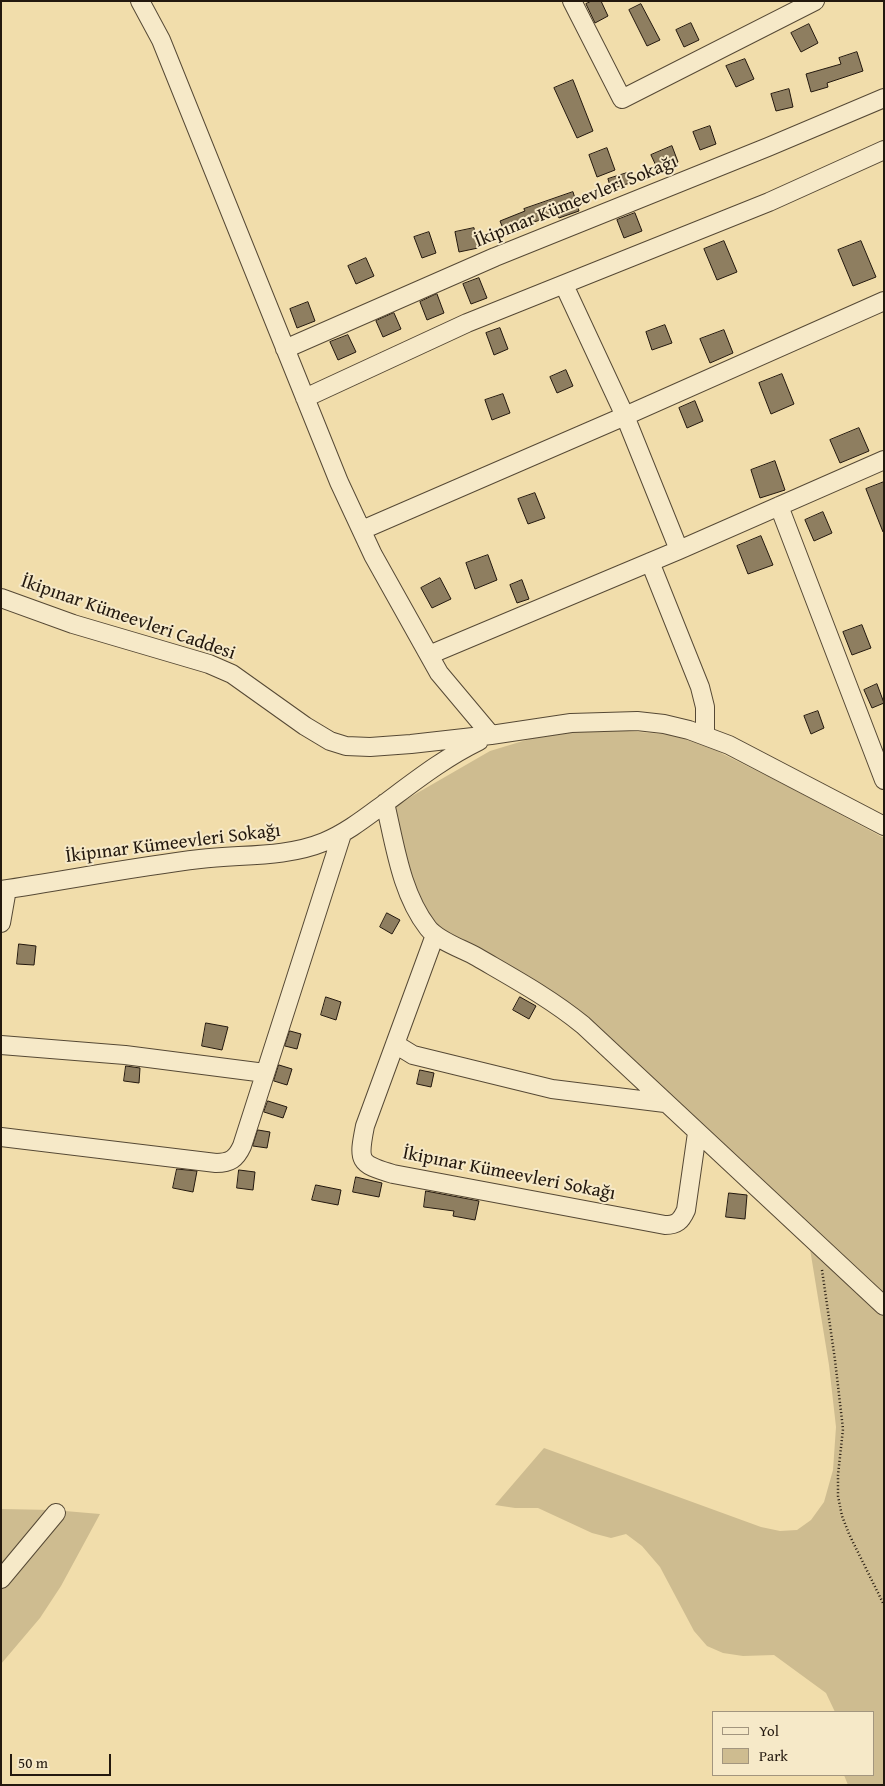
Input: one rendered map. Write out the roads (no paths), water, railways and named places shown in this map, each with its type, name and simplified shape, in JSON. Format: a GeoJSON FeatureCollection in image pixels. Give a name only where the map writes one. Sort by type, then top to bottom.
{"type":"FeatureCollection","features":[{"type":"Feature","properties":{"kind":"street"},"geometry":{"type":"LineString","coordinates":[[140,1],[161,40],[339,482],[373,555],[439,673],[491,735],[535,727],[605,721],[638,721],[664,724],[705,735],[884,826]]}},
{"type":"Feature","properties":{"kind":"street"},"geometry":{"type":"LineString","coordinates":[[572,1],[622,99],[814,1]]}},
{"type":"Feature","properties":{"kind":"street","name":"İkipınar Kümeevleri Sokağı"},"geometry":{"type":"LineString","coordinates":[[285,349],[495,257],[884,98]]}},
{"type":"Feature","properties":{"kind":"street"},"geometry":{"type":"LineString","coordinates":[[305,398],[467,324],[769,202],[884,150]]}},
{"type":"Feature","properties":{"kind":"street"},"geometry":{"type":"LineString","coordinates":[[564,285],[625,416],[679,550]]}},
{"type":"Feature","properties":{"kind":"street"},"geometry":{"type":"LineString","coordinates":[[362,530],[884,301]]}},
{"type":"Feature","properties":{"kind":"street"},"geometry":{"type":"LineString","coordinates":[[429,655],[679,550],[884,460]]}},
{"type":"Feature","properties":{"kind":"street"},"geometry":{"type":"LineString","coordinates":[[779,506],[884,780]]}},
{"type":"Feature","properties":{"kind":"street"},"geometry":{"type":"LineString","coordinates":[[650,562],[700,687],[705,707],[705,735]]}},
{"type":"Feature","properties":{"kind":"street","name":"İkipınar Kümeevleri Caddesi"},"geometry":{"type":"LineString","coordinates":[[1,598],[73,624],[209,664],[232,674],[305,726],[330,741],[346,746],[370,747],[411,744],[491,735]]}},
{"type":"Feature","properties":{"kind":"street","name":"İkipınar Kümeevleri Sokağı"},"geometry":{"type":"LineString","coordinates":[[1,923],[4,889],[202,858],[274,853],[322,843],[342,834],[454,753],[491,735]]}},
{"type":"Feature","properties":{"kind":"street"},"geometry":{"type":"LineString","coordinates":[[385,803],[398,860],[410,898],[425,924],[435,935],[476,957],[566,1011],[583,1025],[884,1306]]}},
{"type":"Feature","properties":{"kind":"street"},"geometry":{"type":"LineString","coordinates":[[1,1137],[225,1163],[233,1160],[242,1146],[342,834]]}},
{"type":"Feature","properties":{"kind":"street","name":"İkipınar Kümeevleri Sokağı"},"geometry":{"type":"LineString","coordinates":[[435,935],[365,1126],[361,1155],[365,1163],[372,1168],[393,1174],[665,1226],[674,1225],[681,1220],[686,1210],[697,1133]]}},
{"type":"Feature","properties":{"kind":"street"},"geometry":{"type":"LineString","coordinates":[[395,1044],[413,1055],[552,1089],[665,1103]]}},
{"type":"Feature","properties":{"kind":"street"},"geometry":{"type":"LineString","coordinates":[[1,1045],[125,1054],[266,1073]]}},
{"type":"Feature","properties":{"kind":"street"},"geometry":{"type":"LineString","coordinates":[[1,1578],[56,1513]]}}]}
